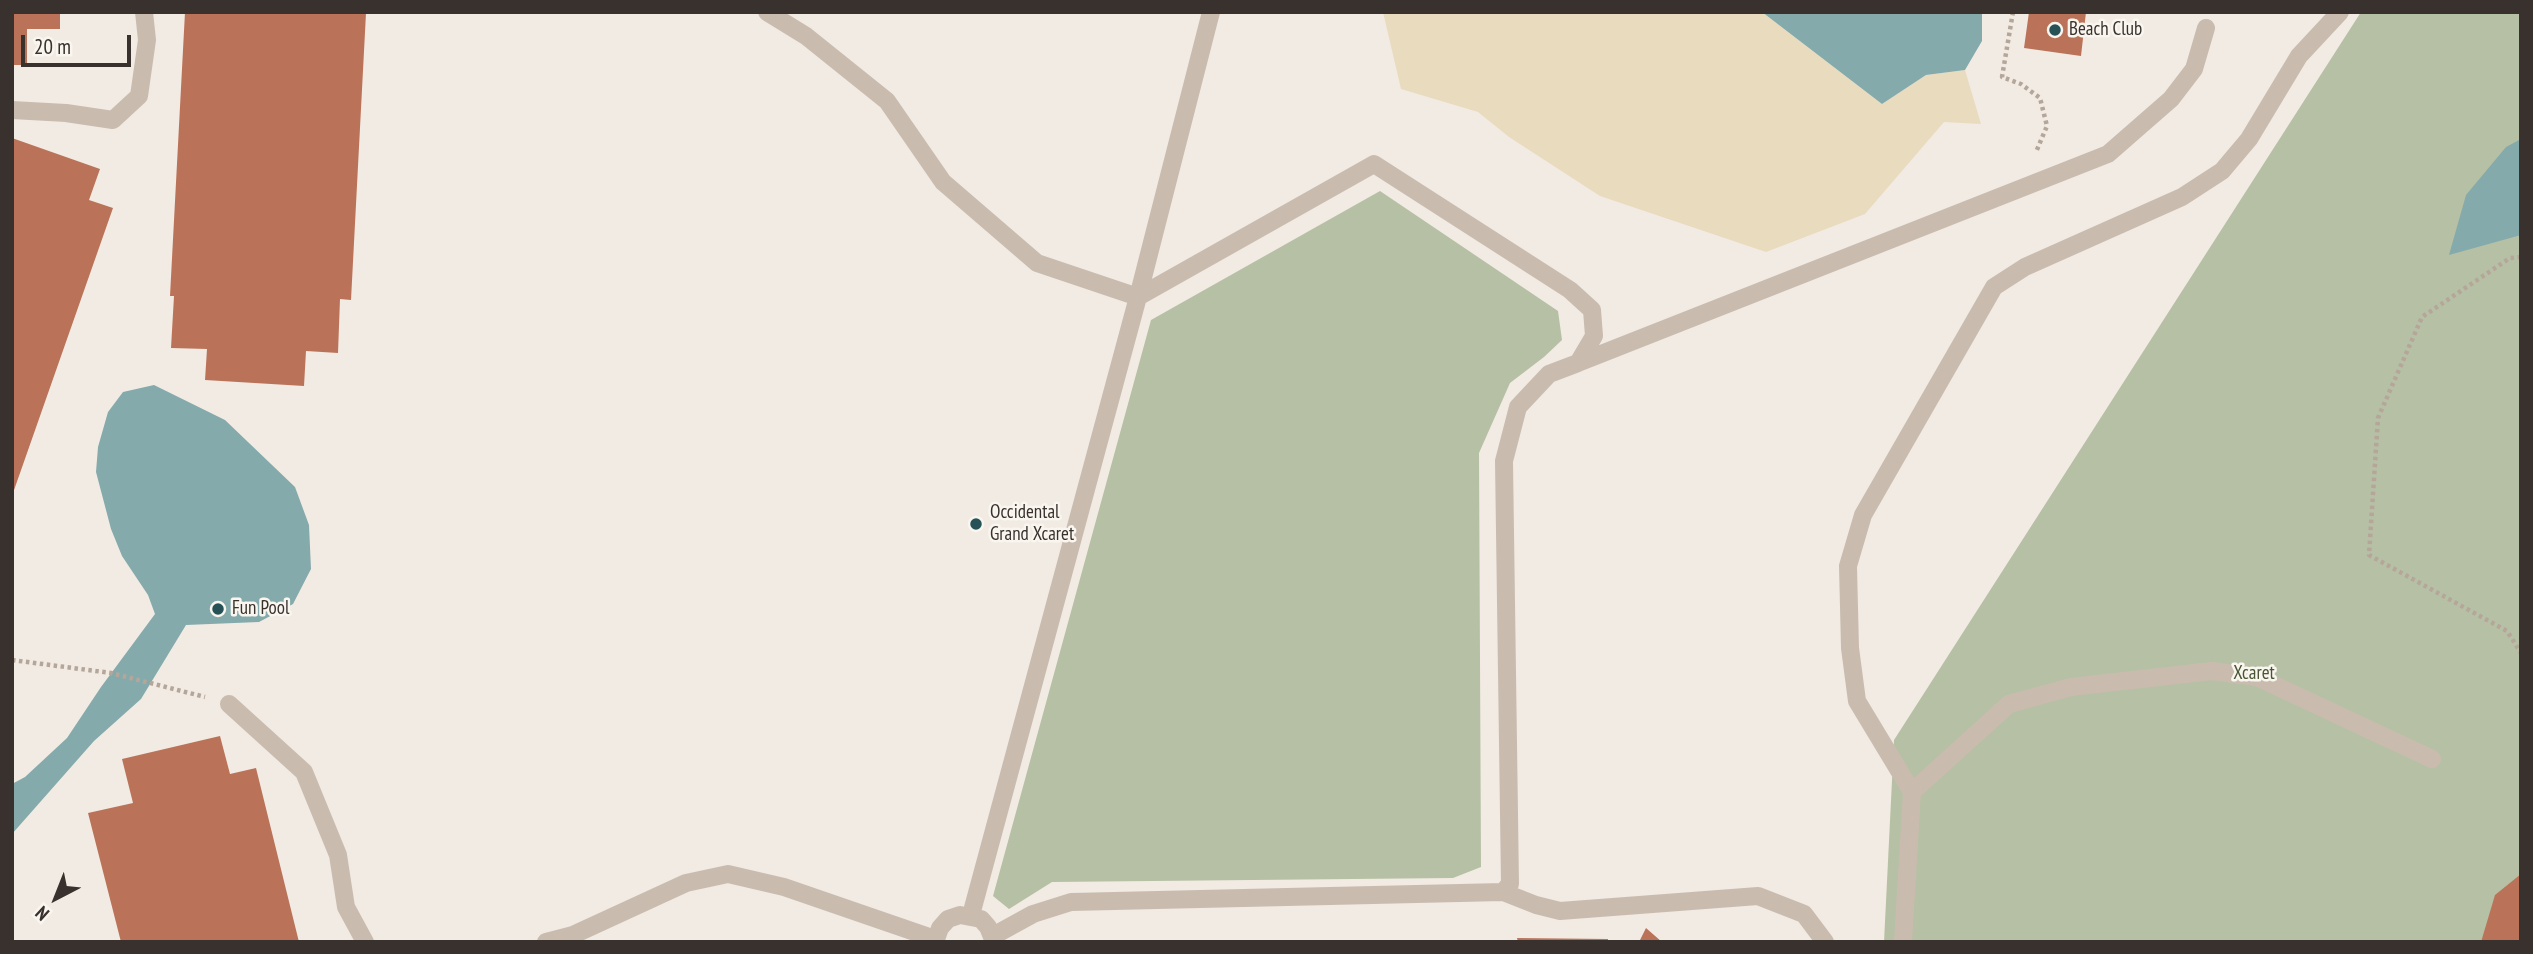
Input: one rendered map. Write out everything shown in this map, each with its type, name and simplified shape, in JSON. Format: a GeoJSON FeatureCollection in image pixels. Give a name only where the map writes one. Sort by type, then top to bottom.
{"type":"FeatureCollection","features":[{"type":"Feature","properties":{"kind":"lane"},"geometry":{"type":"LineString","coordinates":[[12,110],[113,120],[139,96],[147,40],[144,12]]}},
{"type":"Feature","properties":{"kind":"lane"},"geometry":{"type":"LineString","coordinates":[[767,12],[806,36],[887,101],[943,182],[1037,263],[1138,297],[1374,164],[1570,290],[1592,310],[1594,337],[1578,363]]}},
{"type":"Feature","properties":{"kind":"lane"},"geometry":{"type":"LineString","coordinates":[[971,915],[1138,297],[1211,12]]}},
{"type":"Feature","properties":{"kind":"lane"},"geometry":{"type":"LineString","coordinates":[[1903,942],[1912,792],[1857,701],[1850,648],[1848,566],[1863,515],[1994,287],[2025,267],[2182,197],[2222,172],[2249,139],[2299,56],[2340,12]]}},
{"type":"Feature","properties":{"kind":"lane"},"geometry":{"type":"LineString","coordinates":[[1503,892],[1510,884],[1504,461],[1518,407],[1549,374],[2108,154],[2171,99],[2194,69],[2206,29]]}},
{"type":"Feature","properties":{"kind":"lane"},"geometry":{"type":"LineString","coordinates":[[1912,792],[2009,704],[2071,687],[2212,671],[2257,677],[2432,759]]}},
{"type":"Feature","properties":{"kind":"lane"},"geometry":{"type":"LineString","coordinates":[[229,704],[304,772],[338,855],[346,907],[365,942]]}},
{"type":"Feature","properties":{"kind":"lane"},"geometry":{"type":"LineString","coordinates":[[546,942],[573,935],[686,883],[728,874],[784,887],[935,940],[948,919],[960,915],[981,919],[993,939],[1033,914],[1071,902],[1503,892],[1560,911],[1758,895],[1804,914],[1825,942]]}},
{"type":"Feature","properties":{"kind":"path"},"geometry":{"type":"LineString","coordinates":[[2013,12],[2002,77],[2021,84],[2040,98],[2047,126],[2039,149],[2032,157]]}},
{"type":"Feature","properties":{"kind":"path"},"geometry":{"type":"LineString","coordinates":[[2521,257],[2510,258],[2421,317],[2378,418],[2369,555],[2507,631],[2521,653]]}},
{"type":"Feature","properties":{"kind":"path"},"geometry":{"type":"LineString","coordinates":[[12,660],[111,673],[229,704]]}},
{"type":"Feature","properties":{"kind":"green space","name":"Xcaret"},"geometry":{"type":"Polygon","coordinates":[[[2361,12],[2521,12],[2521,942],[1884,942],[1894,740],[2361,12]]]}},
{"type":"Feature","properties":{"kind":"green space"},"geometry":{"type":"Polygon","coordinates":[[[1380,191],[1558,311],[1562,340],[1510,383],[1479,453],[1481,867],[1453,878],[1052,882],[1009,909],[993,896],[1151,320],[1380,191]]]}},
{"type":"Feature","properties":{"kind":"sand"},"geometry":{"type":"Polygon","coordinates":[[[1383,12],[1762,12],[1882,104],[1926,75],[1965,70],[1981,124],[1944,122],[1865,214],[1766,252],[1600,196],[1509,137],[1478,112],[1401,89],[1383,12]]]}},
{"type":"Feature","properties":{"kind":"water"},"geometry":{"type":"Polygon","coordinates":[[[1762,12],[1982,12],[1982,41],[1965,70],[1926,75],[1882,104],[1762,12]]]}},
{"type":"Feature","properties":{"kind":"water"},"geometry":{"type":"Polygon","coordinates":[[[2521,139],[2521,235],[2449,255],[2466,195],[2506,147],[2521,139]]]}},
{"type":"Feature","properties":{"kind":"water","name":"Fun Pool"},"geometry":{"type":"Polygon","coordinates":[[[154,385],[225,420],[295,487],[309,525],[311,569],[293,604],[259,622],[186,625],[141,699],[94,741],[12,834],[12,784],[25,777],[67,738],[155,614],[148,595],[122,556],[111,529],[96,472],[98,447],[108,412],[123,392],[154,385]]]}},
{"type":"Feature","properties":{"kind":"building"},"geometry":{"type":"Polygon","coordinates":[[[12,12],[60,12],[60,29],[27,29],[27,65],[12,65],[12,12]]]}},
{"type":"Feature","properties":{"kind":"building"},"geometry":{"type":"Polygon","coordinates":[[[185,12],[366,13],[351,300],[340,299],[338,353],[306,351],[304,386],[205,380],[207,349],[171,348],[174,296],[170,296],[185,12]]]}},
{"type":"Feature","properties":{"kind":"building","name":"Beach Club"},"geometry":{"type":"Polygon","coordinates":[[[2029,12],[2086,12],[2081,56],[2024,48],[2029,12]]]}},
{"type":"Feature","properties":{"kind":"building"},"geometry":{"type":"Polygon","coordinates":[[[12,138],[100,169],[89,200],[113,208],[13,493],[12,138]]]}},
{"type":"Feature","properties":{"kind":"building"},"geometry":{"type":"Polygon","coordinates":[[[220,736],[230,774],[256,768],[299,942],[121,942],[88,813],[133,803],[122,759],[220,736]]]}},
{"type":"Feature","properties":{"kind":"building"},"geometry":{"type":"Polygon","coordinates":[[[2521,874],[2521,942],[2481,942],[2495,895],[2521,874]]]}},
{"type":"Feature","properties":{"kind":"building"},"geometry":{"type":"Polygon","coordinates":[[[1646,928],[1662,942],[1639,942],[1646,928]]]}},
{"type":"Feature","properties":{"kind":"building"},"geometry":{"type":"Polygon","coordinates":[[[1517,938],[1608,939],[1608,942],[1518,942],[1517,938]]]}},
{"type":"Feature","properties":{"kind":"place","name":"Beach Club"},"geometry":{"type":"Point","coordinates":[2055,30]}},
{"type":"Feature","properties":{"kind":"place","name":"Occidental Grand Xcaret"},"geometry":{"type":"Point","coordinates":[976,524]}},
{"type":"Feature","properties":{"kind":"place","name":"Fun Pool"},"geometry":{"type":"Point","coordinates":[218,609]}}]}
